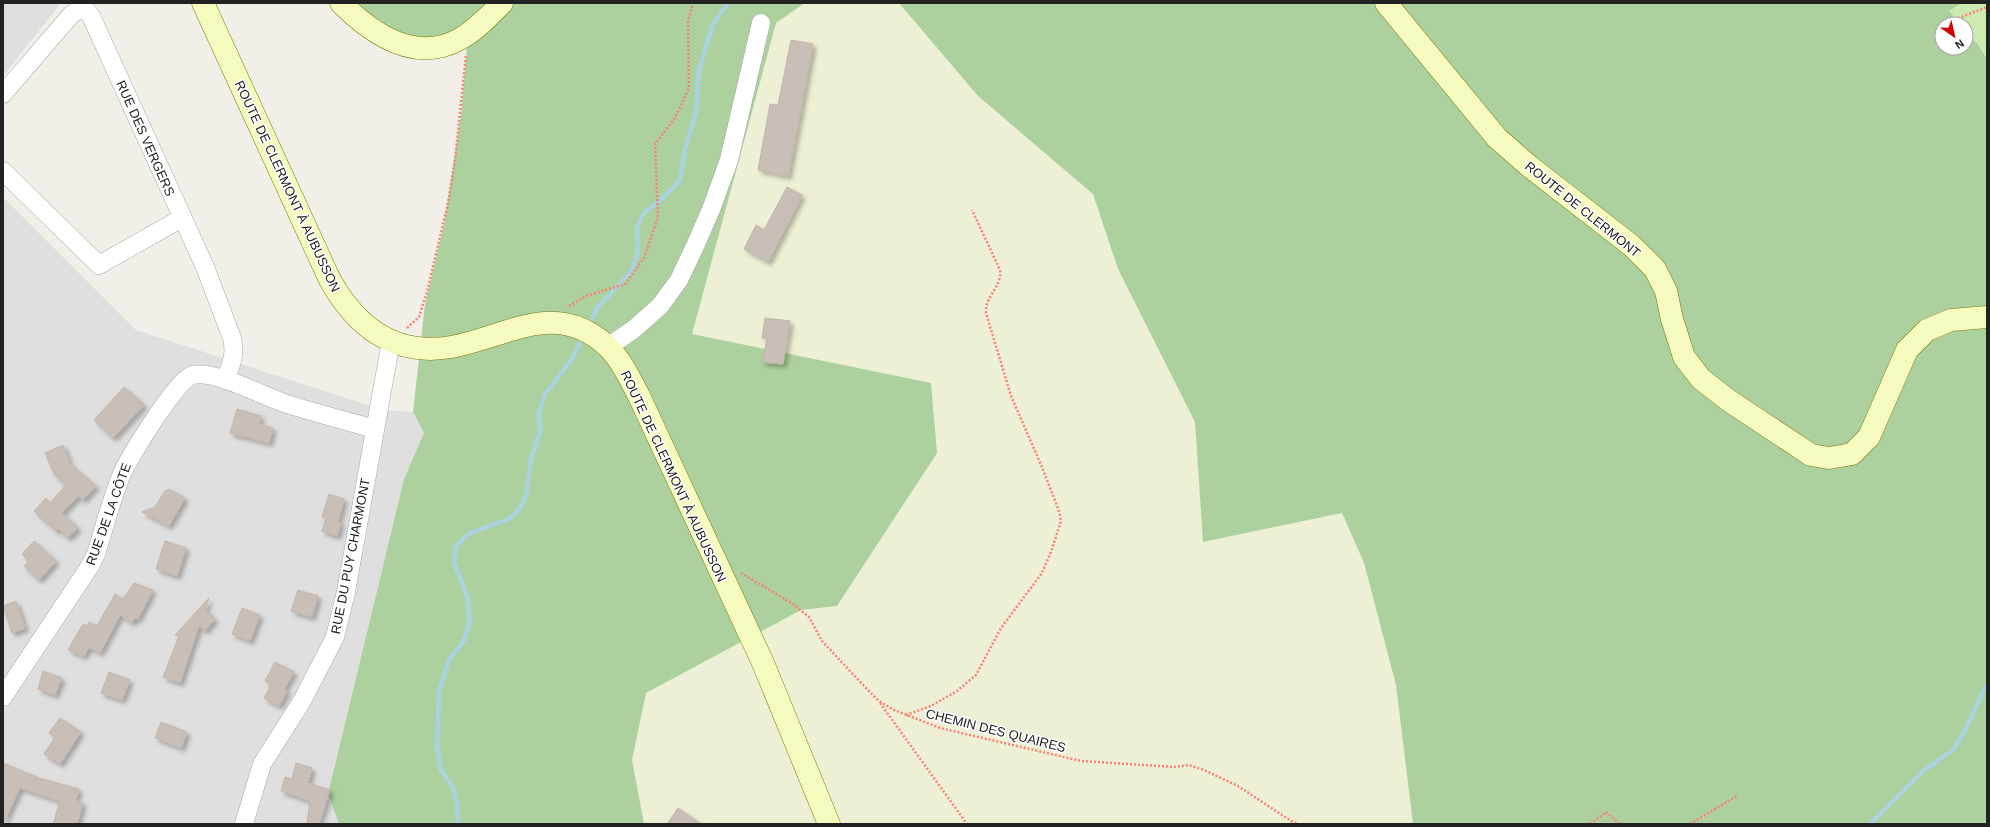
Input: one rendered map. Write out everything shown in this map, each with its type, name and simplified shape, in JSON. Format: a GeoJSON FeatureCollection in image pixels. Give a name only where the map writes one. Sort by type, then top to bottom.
{"type":"FeatureCollection","features":[{"type":"Feature","properties":{"kind":"main road","name":"ROUTE DE CLERMONT À AUBUSSON"},"geometry":{"type":"LineString","coordinates":[[203,3],[332,282],[344,304],[356,318],[373,332],[391,341],[425,349],[445,348],[461,345],[524,326],[551,323],[583,331],[608,347],[620,361],[630,377],[746,626],[781,706],[829,824]]}},
{"type":"Feature","properties":{"kind":"main road"},"geometry":{"type":"LineString","coordinates":[[341,3],[366,26],[380,35],[394,42],[419,48],[437,47],[459,39],[480,25],[502,3]]}},
{"type":"Feature","properties":{"kind":"main road","name":"ROUTE DE CLERMONT"},"geometry":{"type":"LineString","coordinates":[[1386,3],[1497,138],[1529,166],[1632,246],[1655,269],[1666,291],[1672,319],[1684,357],[1701,379],[1728,400],[1811,455],[1829,458],[1852,454],[1868,436],[1907,350],[1927,330],[1952,320],[1987,317]]}},
{"type":"Feature","properties":{"kind":"street","name":"RUE DES VERGERS"},"geometry":{"type":"LineString","coordinates":[[3,94],[71,15],[78,10],[86,10],[91,16],[205,267],[235,349],[234,357],[225,380]]}},
{"type":"Feature","properties":{"kind":"street"},"geometry":{"type":"LineString","coordinates":[[608,347],[660,306],[679,280],[712,207],[729,160],[761,23]]}},
{"type":"Feature","properties":{"kind":"street"},"geometry":{"type":"LineString","coordinates":[[3,171],[99,265],[182,218]]}},
{"type":"Feature","properties":{"kind":"street","name":"RUE DU PUY CHARMONT"},"geometry":{"type":"LineString","coordinates":[[244,824],[262,764],[302,701],[335,637],[346,592],[391,341]]}},
{"type":"Feature","properties":{"kind":"street","name":"RUE DE LA CÔTE"},"geometry":{"type":"LineString","coordinates":[[3,697],[90,566],[96,554],[121,474],[129,458],[169,398],[190,375],[203,374],[225,380],[286,404],[375,429]]}},
{"type":"Feature","properties":{"kind":"path"},"geometry":{"type":"LineString","coordinates":[[567,308],[586,296],[625,284],[644,258],[658,218],[654,144],[675,118],[689,88],[688,22],[693,3]]}},
{"type":"Feature","properties":{"kind":"path"},"geometry":{"type":"LineString","coordinates":[[1964,16],[1987,7]]}},
{"type":"Feature","properties":{"kind":"path"},"geometry":{"type":"LineString","coordinates":[[391,341],[405,331],[419,317],[427,292],[448,203],[455,160],[469,33]]}},
{"type":"Feature","properties":{"kind":"path"},"geometry":{"type":"LineString","coordinates":[[906,715],[931,706],[957,691],[976,675],[1000,628],[1042,573],[1051,552],[1061,521],[1059,511],[1042,468],[1011,396],[986,313],[986,304],[1001,278],[1000,270],[972,210]]}},
{"type":"Feature","properties":{"kind":"path","name":"CHEMIN DES QUAIRES"},"geometry":{"type":"LineString","coordinates":[[737,570],[793,604],[809,617],[822,641],[879,701],[906,715],[940,728],[1082,761],[1174,767],[1189,765],[1204,770],[1238,786],[1298,824]]}},
{"type":"Feature","properties":{"kind":"path"},"geometry":{"type":"LineString","coordinates":[[879,701],[968,824]]}},
{"type":"Feature","properties":{"kind":"path"},"geometry":{"type":"LineString","coordinates":[[1690,824],[1737,796]]}},
{"type":"Feature","properties":{"kind":"path"},"geometry":{"type":"LineString","coordinates":[[1590,824],[1606,812],[1620,824]]}},
{"type":"Feature","properties":{"kind":"shaded area"},"geometry":{"type":"Polygon","coordinates":[[[3,3],[61,3],[3,76],[3,3]]]}},
{"type":"Feature","properties":{"kind":"shaded area"},"geometry":{"type":"Polygon","coordinates":[[[3,197],[136,330],[383,410],[413,412],[425,433],[404,479],[328,794],[339,824],[3,824],[3,197]]]}},
{"type":"Feature","properties":{"kind":"green space"},"geometry":{"type":"Polygon","coordinates":[[[344,3],[805,3],[776,23],[692,334],[931,383],[937,453],[837,606],[801,610],[646,693],[632,760],[644,824],[339,824],[328,794],[404,479],[424,433],[413,412],[425,304],[444,225],[461,115],[467,47],[417,49],[344,3]]]}},
{"type":"Feature","properties":{"kind":"green space"},"geometry":{"type":"Polygon","coordinates":[[[805,3],[899,3],[978,96],[1093,194],[1118,269],[1195,422],[1203,542],[1342,513],[1364,563],[1396,685],[1413,824],[644,824],[632,760],[646,693],[801,610],[837,606],[931,383],[692,334],[776,23],[805,3]]]}},
{"type":"Feature","properties":{"kind":"green space"},"geometry":{"type":"Polygon","coordinates":[[[899,3],[1962,3],[1949,11],[1953,16],[1934,16],[1934,56],[1974,56],[1974,40],[1987,59],[1987,824],[1413,824],[1396,685],[1364,563],[1342,513],[1203,542],[1195,422],[1118,269],[1093,194],[978,96],[899,3]]]}},
{"type":"Feature","properties":{"kind":"green space"},"geometry":{"type":"Polygon","coordinates":[[[1962,3],[1987,3],[1987,59],[1974,40],[1974,16],[1953,16],[1949,11],[1962,3]]]}},
{"type":"Feature","properties":{"kind":"building"},"geometry":{"type":"Polygon","coordinates":[[[791,40],[813,44],[788,176],[758,170],[770,104],[778,105],[791,40]]]}},
{"type":"Feature","properties":{"kind":"building"},"geometry":{"type":"Polygon","coordinates":[[[787,187],[802,195],[768,262],[744,249],[756,225],[764,230],[787,187]]]}},
{"type":"Feature","properties":{"kind":"building"},"geometry":{"type":"Polygon","coordinates":[[[765,318],[790,321],[783,364],[762,362],[767,339],[762,338],[765,318]]]}},
{"type":"Feature","properties":{"kind":"building"},"geometry":{"type":"Polygon","coordinates":[[[124,387],[144,405],[113,438],[94,420],[124,387]]]}},
{"type":"Feature","properties":{"kind":"building"},"geometry":{"type":"Polygon","coordinates":[[[237,409],[261,416],[259,424],[273,428],[269,443],[230,433],[237,409]]]}},
{"type":"Feature","properties":{"kind":"building"},"geometry":{"type":"Polygon","coordinates":[[[63,445],[70,464],[96,486],[83,500],[78,496],[62,513],[78,528],[68,538],[58,529],[56,531],[34,511],[46,498],[50,503],[66,485],[55,475],[45,453],[63,445]]]}},
{"type":"Feature","properties":{"kind":"building"},"geometry":{"type":"Polygon","coordinates":[[[169,489],[185,498],[169,526],[142,512],[155,507],[165,491],[169,489]]]}},
{"type":"Feature","properties":{"kind":"building"},"geometry":{"type":"Polygon","coordinates":[[[329,494],[344,499],[338,522],[341,523],[337,536],[322,531],[326,518],[322,517],[329,494]]]}},
{"type":"Feature","properties":{"kind":"building"},"geometry":{"type":"Polygon","coordinates":[[[34,541],[56,561],[39,580],[24,566],[29,561],[22,554],[34,541]]]}},
{"type":"Feature","properties":{"kind":"building"},"geometry":{"type":"Polygon","coordinates":[[[165,541],[186,548],[177,576],[156,569],[165,541]]]}},
{"type":"Feature","properties":{"kind":"building"},"geometry":{"type":"Polygon","coordinates":[[[134,583],[153,590],[138,619],[135,618],[132,623],[120,615],[100,653],[89,647],[84,656],[68,650],[83,624],[87,626],[89,622],[97,626],[115,594],[123,599],[134,583]]]}},
{"type":"Feature","properties":{"kind":"building"},"geometry":{"type":"Polygon","coordinates":[[[298,590],[318,596],[312,617],[291,611],[298,590]]]}},
{"type":"Feature","properties":{"kind":"building"},"geometry":{"type":"Polygon","coordinates":[[[209,598],[205,610],[215,619],[205,631],[199,626],[180,683],[163,677],[179,636],[175,635],[209,598]]]}},
{"type":"Feature","properties":{"kind":"building"},"geometry":{"type":"Polygon","coordinates":[[[16,601],[25,628],[12,633],[3,606],[16,601]]]}},
{"type":"Feature","properties":{"kind":"building"},"geometry":{"type":"Polygon","coordinates":[[[242,608],[260,615],[250,641],[232,634],[242,608]]]}},
{"type":"Feature","properties":{"kind":"building"},"geometry":{"type":"Polygon","coordinates":[[[275,662],[294,672],[284,689],[287,691],[279,706],[264,698],[271,685],[265,681],[275,662]]]}},
{"type":"Feature","properties":{"kind":"building"},"geometry":{"type":"Polygon","coordinates":[[[43,671],[62,678],[55,695],[38,689],[43,671]]]}},
{"type":"Feature","properties":{"kind":"building"},"geometry":{"type":"Polygon","coordinates":[[[109,672],[130,680],[122,700],[101,693],[109,672]]]}},
{"type":"Feature","properties":{"kind":"building"},"geometry":{"type":"Polygon","coordinates":[[[60,718],[81,732],[60,764],[44,754],[55,737],[49,733],[60,718]]]}},
{"type":"Feature","properties":{"kind":"building"},"geometry":{"type":"Polygon","coordinates":[[[161,722],[187,732],[181,748],[155,738],[161,722]]]}},
{"type":"Feature","properties":{"kind":"building"},"geometry":{"type":"Polygon","coordinates":[[[3,763],[39,778],[79,789],[76,800],[83,803],[77,824],[53,824],[60,801],[20,788],[3,824],[3,763]]]}},
{"type":"Feature","properties":{"kind":"building"},"geometry":{"type":"Polygon","coordinates":[[[296,763],[312,768],[308,783],[330,790],[319,824],[307,824],[310,801],[281,791],[285,777],[292,779],[296,763]]]}},
{"type":"Feature","properties":{"kind":"building"},"geometry":{"type":"Polygon","coordinates":[[[678,808],[701,824],[667,824],[678,808]]]}},
{"type":"Feature","properties":{"kind":"waterway"},"geometry":{"type":"LineString","coordinates":[[588,327],[597,308],[632,271],[638,251],[637,227],[644,213],[663,198],[680,180],[685,149],[696,112],[699,70],[713,24],[728,3]]}},
{"type":"Feature","properties":{"kind":"waterway"},"geometry":{"type":"LineString","coordinates":[[458,824],[457,805],[453,787],[441,770],[437,747],[439,692],[448,662],[464,640],[470,621],[467,596],[454,562],[456,546],[470,533],[509,519],[519,510],[526,495],[531,460],[540,431],[539,413],[545,394],[572,359],[583,337]]}},
{"type":"Feature","properties":{"kind":"waterway"},"geometry":{"type":"LineString","coordinates":[[1870,824],[1922,772],[1953,750],[1964,732],[1987,684]]}}]}
